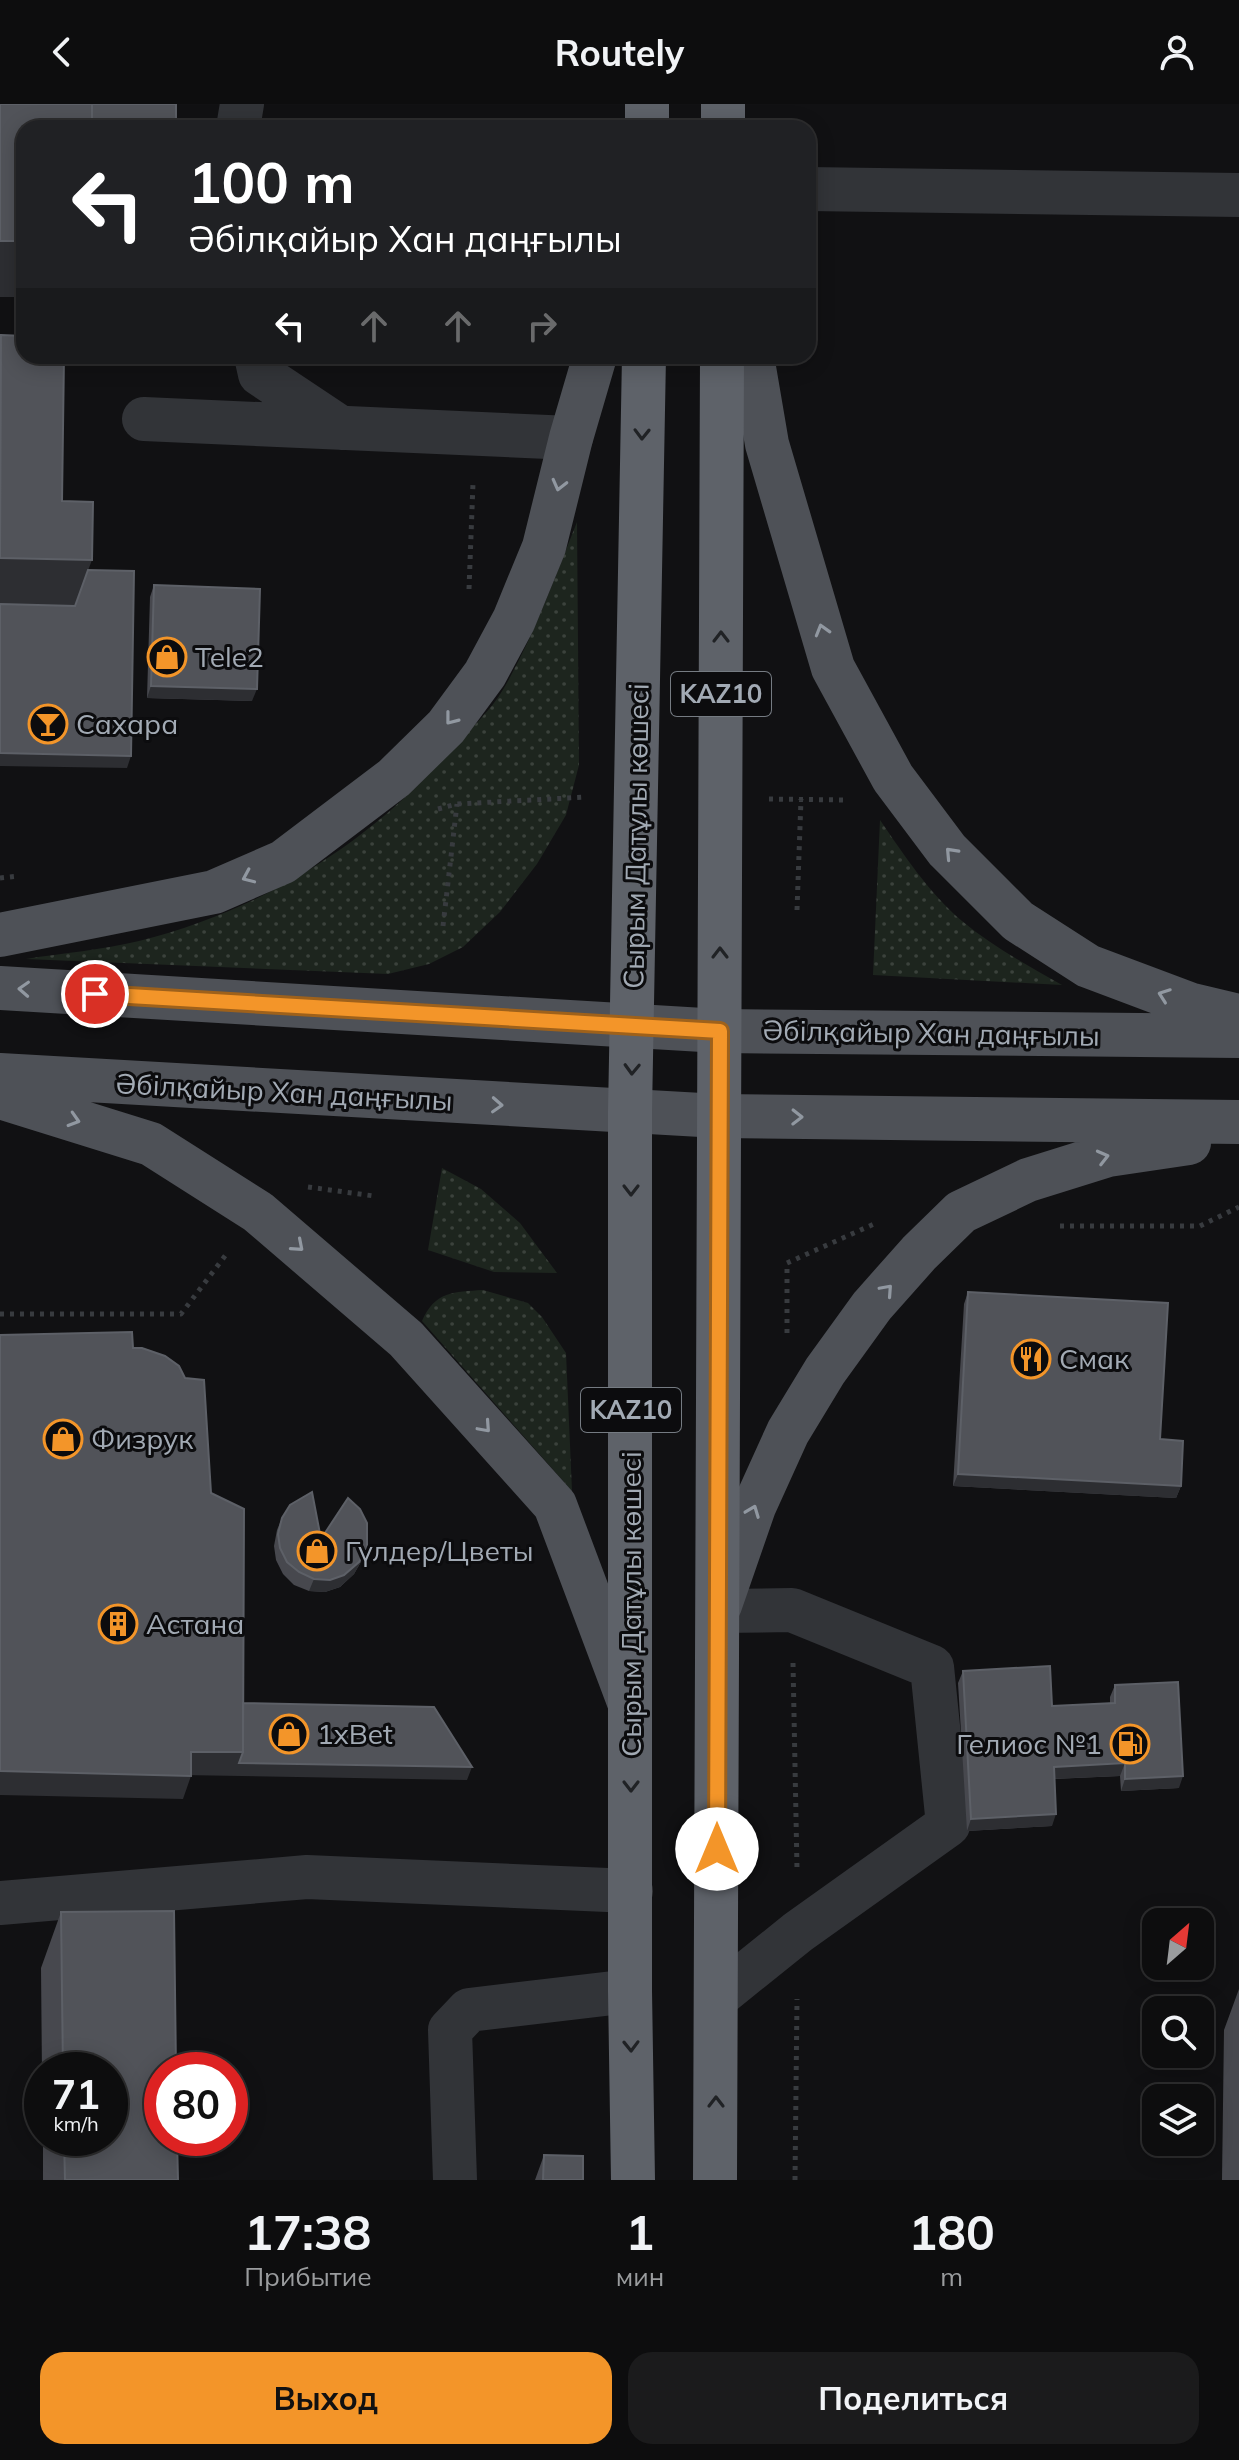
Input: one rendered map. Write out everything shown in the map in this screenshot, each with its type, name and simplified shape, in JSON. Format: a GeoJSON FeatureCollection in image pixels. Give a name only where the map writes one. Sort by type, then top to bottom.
{"type":"FeatureCollection","features":[{"type":"Feature","properties":{"kind":"highway","name":"Сырым Датұлы көшесі"},"geometry":{"type":"LineString","coordinates":[[633,2180],[630,1991],[630,1112],[644,364]]}},
{"type":"Feature","properties":{"kind":"highway","name":"KAZ10"},"geometry":{"type":"LineString","coordinates":[[715,2180],[722,364]]}},
{"type":"Feature","properties":{"kind":"main road"},"geometry":{"type":"LineString","coordinates":[[0,935],[214,892],[283,862],[394,778],[446,727],[485,674],[514,620],[544,547],[593,364]]}},
{"type":"Feature","properties":{"kind":"main road"},"geometry":{"type":"LineString","coordinates":[[753,364],[767,444],[833,668],[893,778],[947,850],[1018,921],[1088,966],[1192,1005],[1239,1016]]}},
{"type":"Feature","properties":{"kind":"main road","name":"Әбілқайыр Хан даңғылы"},"geometry":{"type":"LineString","coordinates":[[0,988],[720,1031],[1239,1036]]}},
{"type":"Feature","properties":{"kind":"main road","name":"Әбілқайыр Хан даңғылы"},"geometry":{"type":"LineString","coordinates":[[0,1075],[719,1116],[1239,1122]]}},
{"type":"Feature","properties":{"kind":"main road"},"geometry":{"type":"LineString","coordinates":[[0,1097],[151,1144],[258,1212],[406,1339],[555,1505],[631,1708]]}},
{"type":"Feature","properties":{"kind":"main road"},"geometry":{"type":"LineString","coordinates":[[718,1611],[754,1507],[788,1432],[872,1306],[961,1212],[1028,1180],[1108,1155],[1239,1136]]}},
{"type":"Feature","properties":{"kind":"lane"},"geometry":{"type":"LineString","coordinates":[[816,189],[1239,195]]}},
{"type":"Feature","properties":{"kind":"lane"},"geometry":{"type":"LineString","coordinates":[[258,364],[260,374],[341,428]]}},
{"type":"Feature","properties":{"kind":"lane"},"geometry":{"type":"LineString","coordinates":[[144,419],[571,438]]}},
{"type":"Feature","properties":{"kind":"lane"},"geometry":{"type":"LineString","coordinates":[[716,1998],[798,1932],[948,1825],[932,1667],[792,1610],[718,1611]]}},
{"type":"Feature","properties":{"kind":"lane"},"geometry":{"type":"LineString","coordinates":[[0,1903],[307,1877],[631,1891]]}},
{"type":"Feature","properties":{"kind":"lane"},"geometry":{"type":"LineString","coordinates":[[455,2180],[450,2030],[469,2010],[630,1991]]}},
{"type":"Feature","properties":{"kind":"path"},"geometry":{"type":"LineString","coordinates":[[469,603],[475,433]]}},
{"type":"Feature","properties":{"kind":"path"},"geometry":{"type":"LineString","coordinates":[[797,910],[801,799]]}},
{"type":"Feature","properties":{"kind":"path"},"geometry":{"type":"LineString","coordinates":[[443,926],[457,804]]}},
{"type":"Feature","properties":{"kind":"path"},"geometry":{"type":"LineString","coordinates":[[0,878],[31,875]]}},
{"type":"Feature","properties":{"kind":"path"},"geometry":{"type":"LineString","coordinates":[[0,1314],[181,1314],[280,1183],[374,1196]]}},
{"type":"Feature","properties":{"kind":"path"},"geometry":{"type":"LineString","coordinates":[[787,1263],[787,1340]]}},
{"type":"Feature","properties":{"kind":"path"},"geometry":{"type":"LineString","coordinates":[[792,1610],[798,1932],[795,2180]]}},
{"type":"Feature","properties":{"kind":"shaded area"},"geometry":{"type":"Polygon","coordinates":[[[577,522],[579,765],[566,815],[537,864],[500,912],[463,947],[429,964],[388,974],[26,959],[139,941],[227,912],[309,870],[383,817],[417,786],[499,697],[534,627],[577,522]]]}},
{"type":"Feature","properties":{"kind":"shaded area"},"geometry":{"type":"Polygon","coordinates":[[[880,820],[928,886],[962,921],[1023,963],[1062,985],[873,975],[880,820]]]}},
{"type":"Feature","properties":{"kind":"shaded area"},"geometry":{"type":"Polygon","coordinates":[[[442,1168],[481,1189],[520,1223],[557,1273],[494,1272],[428,1250],[442,1168]]]}},
{"type":"Feature","properties":{"kind":"shaded area"},"geometry":{"type":"Polygon","coordinates":[[[483,1290],[528,1303],[542,1317],[566,1353],[572,1491],[422,1321],[433,1304],[446,1295],[483,1290]]]}},
{"type":"Feature","properties":{"kind":"building"},"geometry":{"type":"Polygon","coordinates":[[[0,104],[92,104],[92,120],[16,120],[16,241],[0,241],[0,104]]]}},
{"type":"Feature","properties":{"kind":"building"},"geometry":{"type":"Polygon","coordinates":[[[92,104],[176,104],[176,120],[92,120],[92,104]]]}},
{"type":"Feature","properties":{"kind":"building"},"geometry":{"type":"Polygon","coordinates":[[[1,335],[16,336],[16,364],[64,364],[62,501],[93,502],[92,560],[0,558],[1,335]]]}},
{"type":"Feature","properties":{"kind":"building"},"geometry":{"type":"Polygon","coordinates":[[[88,570],[134,571],[131,756],[0,753],[0,604],[75,606],[88,570]]]}},
{"type":"Feature","properties":{"kind":"building"},"geometry":{"type":"Polygon","coordinates":[[[154,585],[260,589],[257,689],[151,686],[154,585]]]}},
{"type":"Feature","properties":{"kind":"building"},"geometry":{"type":"Polygon","coordinates":[[[968,1292],[1168,1303],[1160,1439],[1183,1441],[1181,1486],[958,1474],[968,1292]]]}},
{"type":"Feature","properties":{"kind":"building","name":"Астана"},"geometry":{"type":"Polygon","coordinates":[[[132,1332],[133,1348],[165,1356],[179,1366],[185,1378],[204,1380],[211,1493],[244,1509],[243,1752],[191,1752],[191,1776],[0,1771],[0,1335],[132,1332]]]}},
{"type":"Feature","properties":{"kind":"building"},"geometry":{"type":"Polygon","coordinates":[[[312,1492],[321,1539],[348,1498],[360,1509],[367,1523],[367,1548],[359,1562],[344,1575],[330,1580],[314,1579],[299,1572],[287,1562],[280,1548],[278,1534],[282,1518],[290,1505],[312,1492]]]}},
{"type":"Feature","properties":{"kind":"building"},"geometry":{"type":"Polygon","coordinates":[[[1050,1666],[1052,1706],[1115,1703],[1115,1685],[1178,1682],[1183,1776],[1125,1779],[1125,1763],[1054,1767],[1056,1814],[971,1819],[963,1671],[1050,1666]]]}},
{"type":"Feature","properties":{"kind":"building"},"geometry":{"type":"Polygon","coordinates":[[[243,1703],[434,1707],[472,1767],[239,1763],[243,1752],[243,1703]]]}},
{"type":"Feature","properties":{"kind":"building"},"geometry":{"type":"Polygon","coordinates":[[[174,1911],[176,2052],[144,2052],[144,2156],[177,2156],[178,2180],[65,2180],[64,2156],[128,2156],[128,2052],[63,2052],[61,1912],[174,1911]]]}},
{"type":"Feature","properties":{"kind":"building"},"geometry":{"type":"Polygon","coordinates":[[[544,2155],[583,2156],[583,2180],[543,2180],[544,2155]]]}},
{"type":"Feature","properties":{"kind":"place","name":"Tele2"},"geometry":{"type":"Point","coordinates":[167,657]}},
{"type":"Feature","properties":{"kind":"place","name":"Сахара"},"geometry":{"type":"Point","coordinates":[48,724]}},
{"type":"Feature","properties":{"kind":"place","name":"Смак"},"geometry":{"type":"Point","coordinates":[1031,1359]}},
{"type":"Feature","properties":{"kind":"place","name":"Физрук"},"geometry":{"type":"Point","coordinates":[63,1439]}},
{"type":"Feature","properties":{"kind":"place","name":"Гүлдер/Цветы"},"geometry":{"type":"Point","coordinates":[317,1551]}},
{"type":"Feature","properties":{"kind":"place","name":"Астана"},"geometry":{"type":"Point","coordinates":[118,1624]}},
{"type":"Feature","properties":{"kind":"place","name":"1xBet"},"geometry":{"type":"Point","coordinates":[289,1734]}},
{"type":"Feature","properties":{"kind":"place","name":"Гелиос №1"},"geometry":{"type":"Point","coordinates":[1130,1744]}},
{"type":"Feature","properties":{"kind":"route"},"geometry":{"type":"LineString","coordinates":[[95,994],[720,1031],[717,1849]]}}]}
